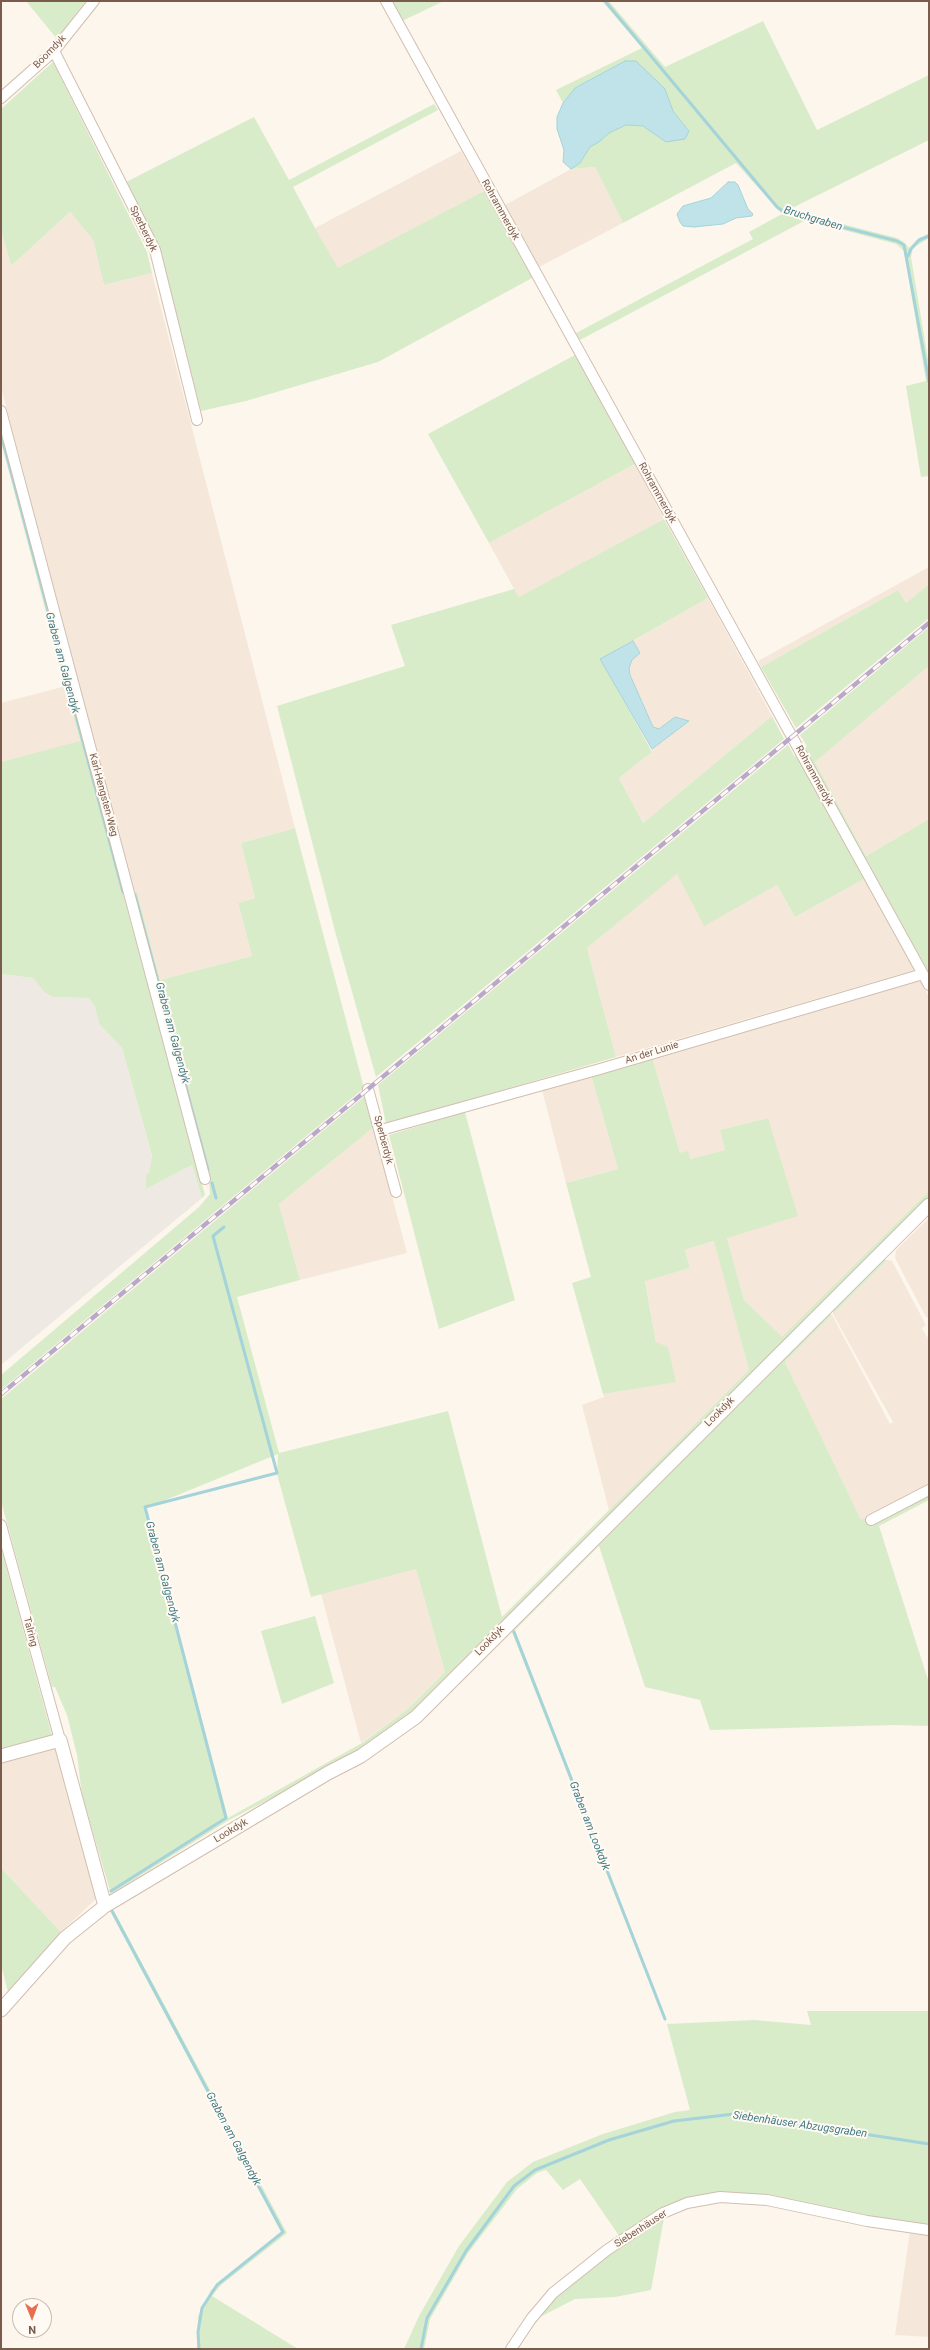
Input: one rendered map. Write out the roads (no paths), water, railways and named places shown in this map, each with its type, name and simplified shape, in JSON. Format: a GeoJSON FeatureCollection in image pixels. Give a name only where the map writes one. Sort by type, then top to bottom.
{"type":"FeatureCollection","features":[{"type":"Feature","properties":{"kind":"street","name":"Boomdyk"},"geometry":{"type":"LineString","coordinates":[[1,98],[54,51],[94,1]]}},
{"type":"Feature","properties":{"kind":"street","name":"Rohrammerdyk"},"geometry":{"type":"LineString","coordinates":[[386,1],[929,985]]}},
{"type":"Feature","properties":{"kind":"street","name":"Sperberdyk"},"geometry":{"type":"LineString","coordinates":[[54,51],[154,250],[197,420]]}},
{"type":"Feature","properties":{"kind":"street","name":"Karl-Hengsten-Weg"},"geometry":{"type":"LineString","coordinates":[[1,411],[205,1179]]}},
{"type":"Feature","properties":{"kind":"street","name":"An der Lunie"},"geometry":{"type":"LineString","coordinates":[[381,1130],[600,1069],[923,974]]}},
{"type":"Feature","properties":{"kind":"street","name":"Sperberdyk"},"geometry":{"type":"LineString","coordinates":[[368,1089],[381,1130],[396,1192]]}},
{"type":"Feature","properties":{"kind":"street","name":"Lookdyk"},"geometry":{"type":"LineString","coordinates":[[1,2010],[65,1938],[105,1906],[328,1773],[360,1756],[416,1716],[929,1205]]}},
{"type":"Feature","properties":{"kind":"street"},"geometry":{"type":"LineString","coordinates":[[871,1520],[929,1490]]}},
{"type":"Feature","properties":{"kind":"street","name":"Talring"},"geometry":{"type":"LineString","coordinates":[[1,1525],[105,1906]]}},
{"type":"Feature","properties":{"kind":"street"},"geometry":{"type":"LineString","coordinates":[[1,1756],[60,1740]]}},
{"type":"Feature","properties":{"kind":"street","name":"Siebenhäuser"},"geometry":{"type":"LineString","coordinates":[[511,2349],[531,2319],[553,2293],[607,2250],[664,2213],[687,2203],[720,2197],[767,2200],[867,2222],[929,2230]]}},
{"type":"Feature","properties":{"kind":"water"},"geometry":{"type":"Polygon","coordinates":[[[625,61],[636,61],[665,89],[673,111],[689,131],[685,139],[666,142],[643,126],[626,125],[609,133],[599,142],[590,147],[580,163],[571,169],[563,162],[564,150],[557,129],[557,117],[563,103],[575,88],[625,61]]]}},
{"type":"Feature","properties":{"kind":"water"},"geometry":{"type":"Polygon","coordinates":[[[728,182],[735,182],[738,185],[748,209],[753,214],[752,216],[736,218],[723,224],[694,227],[683,226],[677,214],[683,206],[711,198],[728,182]]]}},
{"type":"Feature","properties":{"kind":"water"},"geometry":{"type":"Polygon","coordinates":[[[633,641],[640,653],[632,660],[629,668],[630,675],[653,727],[659,729],[675,717],[689,721],[652,749],[600,659],[633,641]]]}},
{"type":"Feature","properties":{"kind":"waterway","name":"Bruchgraben"},"geometry":{"type":"LineString","coordinates":[[605,1],[777,207],[784,212],[897,241],[904,245],[929,382]]}},
{"type":"Feature","properties":{"kind":"waterway"},"geometry":{"type":"LineString","coordinates":[[908,256],[911,249],[919,240],[929,236]]}},
{"type":"Feature","properties":{"kind":"waterway","name":"Graben am Galgendyk"},"geometry":{"type":"LineString","coordinates":[[1,434],[123,892]]}},
{"type":"Feature","properties":{"kind":"waterway","name":"Graben am Galgendyk"},"geometry":{"type":"LineString","coordinates":[[135,895],[208,1170]]}},
{"type":"Feature","properties":{"kind":"waterway","name":"Graben am Galgendyk"},"geometry":{"type":"LineString","coordinates":[[212,1183],[216,1198]]}},
{"type":"Feature","properties":{"kind":"waterway","name":"Graben am Galgendyk"},"geometry":{"type":"LineString","coordinates":[[111,1891],[226,1818],[145,1507],[277,1473],[213,1236],[224,1227]]}},
{"type":"Feature","properties":{"kind":"waterway","name":"Graben am Lookdyk"},"geometry":{"type":"LineString","coordinates":[[514,1632],[665,2019]]}},
{"type":"Feature","properties":{"kind":"waterway","name":"Graben am Galgendyk"},"geometry":{"type":"LineString","coordinates":[[111,1909],[283,2232],[217,2285],[202,2308],[198,2332],[199,2349]]}},
{"type":"Feature","properties":{"kind":"waterway","name":"Siebenhäuser Abzugsgraben"},"geometry":{"type":"LineString","coordinates":[[421,2349],[427,2318],[466,2251],[514,2186],[535,2170],[609,2140],[674,2121],[734,2114],[929,2144]]}},
{"type":"Feature","properties":{"kind":"railway"},"geometry":{"type":"LineString","coordinates":[[1,1394],[929,623]]}}]}
